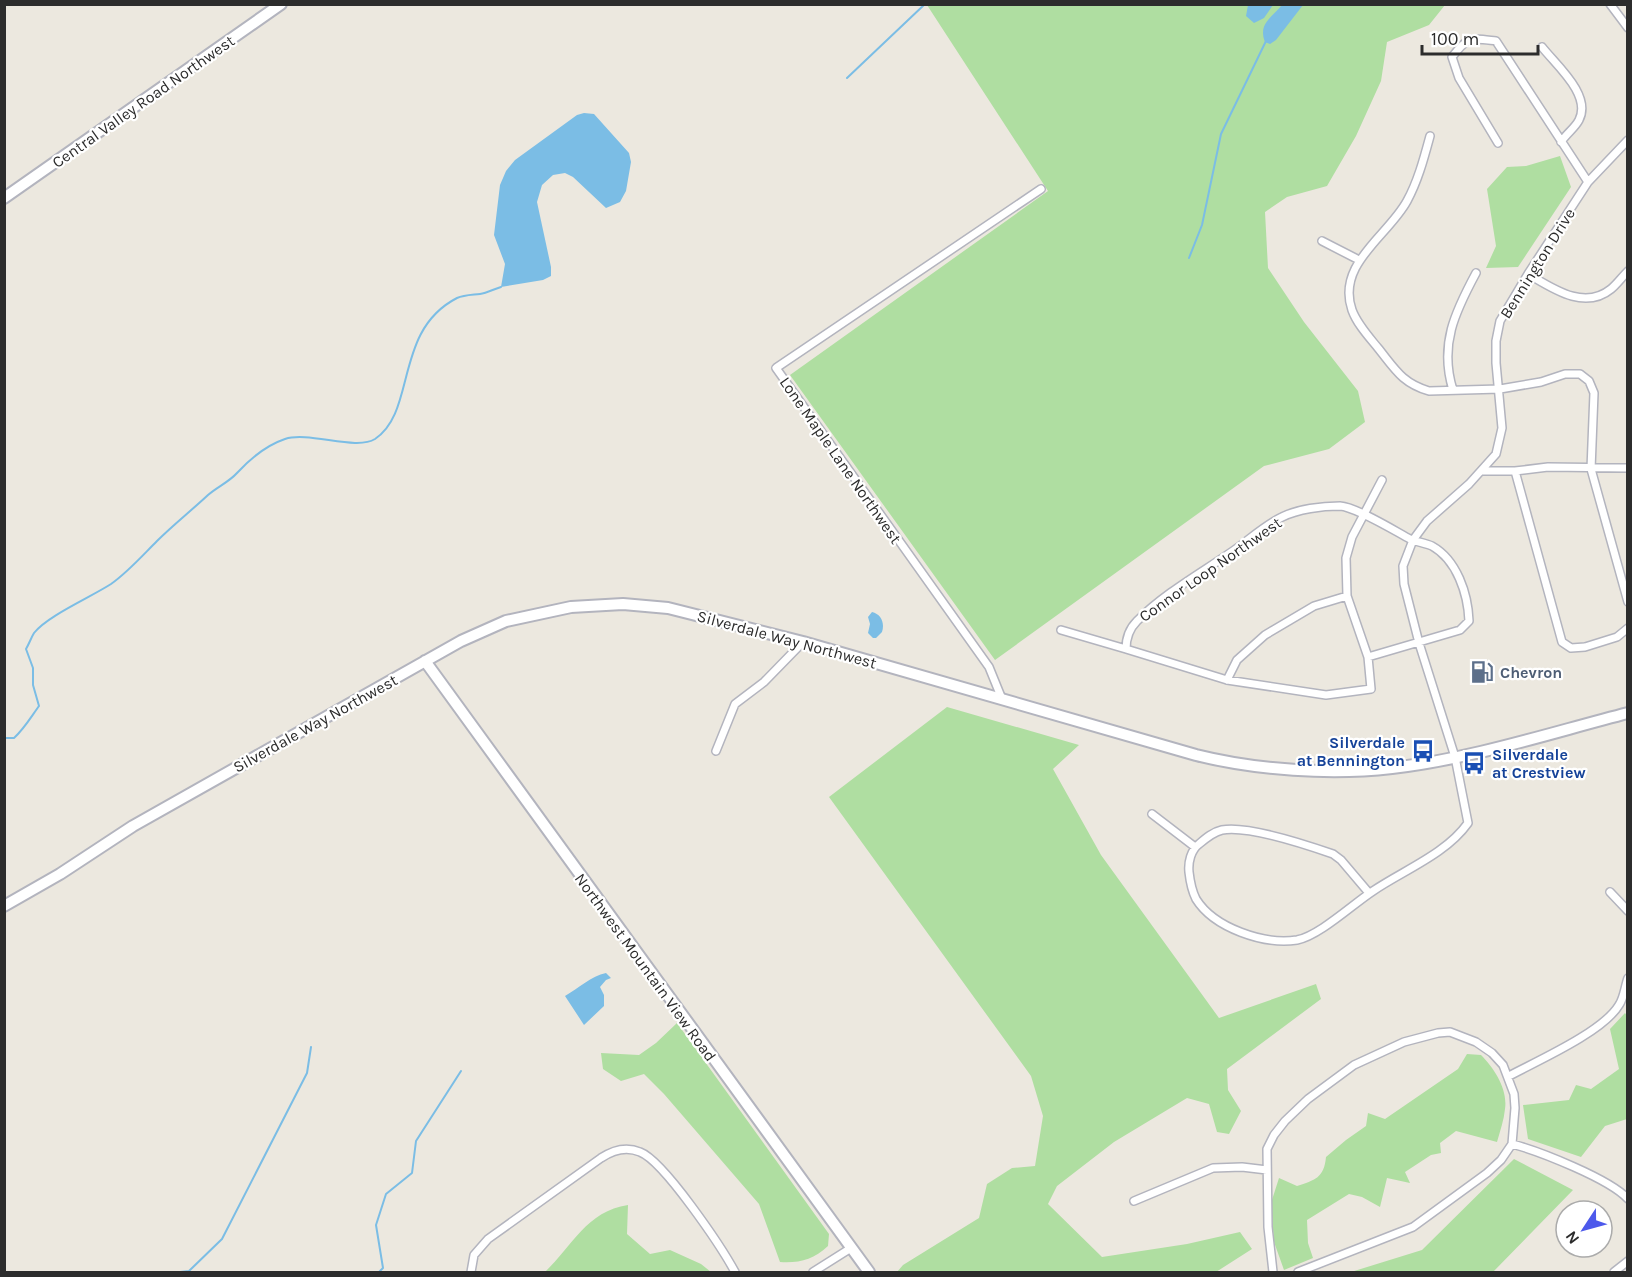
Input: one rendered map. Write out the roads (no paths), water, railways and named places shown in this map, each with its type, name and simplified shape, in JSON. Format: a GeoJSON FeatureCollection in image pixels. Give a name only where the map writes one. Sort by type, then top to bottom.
{"type":"FeatureCollection","features":[{"type":"Feature","properties":{"kind":"main road","name":"Central Valley Road Northwest"},"geometry":{"type":"LineString","coordinates":[[4,198],[281,4]]}},
{"type":"Feature","properties":{"kind":"main road","name":"Silverdale Way Northwest"},"geometry":{"type":"LineString","coordinates":[[4,906],[133,826],[424,661],[475,634],[506,621],[547,611],[598,605],[638,604],[669,608],[803,642],[1196,755],[1304,770],[1338,772],[1390,769],[1455,758],[1628,713]]}},
{"type":"Feature","properties":{"kind":"main road","name":"Northwest Mountain View Road"},"geometry":{"type":"LineString","coordinates":[[424,661],[869,1272]]}},
{"type":"Feature","properties":{"kind":"street"},"geometry":{"type":"LineString","coordinates":[[1610,4],[1628,28]]}},
{"type":"Feature","properties":{"kind":"street"},"geometry":{"type":"LineString","coordinates":[[1498,143],[1459,78],[1452,57],[1466,40],[1496,41],[1588,182]]}},
{"type":"Feature","properties":{"kind":"street"},"geometry":{"type":"LineString","coordinates":[[1542,47],[1580,94],[1582,105],[1580,118],[1561,142]]}},
{"type":"Feature","properties":{"kind":"street"},"geometry":{"type":"LineString","coordinates":[[1430,136],[1421,167],[1407,201],[1389,227],[1359,260],[1352,273],[1350,296],[1352,311],[1404,380],[1429,391],[1500,389],[1541,382],[1565,374],[1580,374],[1588,381],[1594,393],[1590,469],[1628,602]]}},
{"type":"Feature","properties":{"kind":"street","name":"Bennington Drive"},"geometry":{"type":"LineString","coordinates":[[1369,893],[1443,848],[1459,836],[1468,823],[1455,758],[1419,643],[1404,584],[1403,566],[1413,540],[1426,521],[1482,471],[1496,454],[1502,428],[1496,341],[1500,321],[1588,182],[1628,140]]}},
{"type":"Feature","properties":{"kind":"street","name":"Lone Maple Lane Northwest"},"geometry":{"type":"LineString","coordinates":[[1002,699],[989,667],[776,368],[1041,189]]}},
{"type":"Feature","properties":{"kind":"street"},"geometry":{"type":"LineString","coordinates":[[1322,241],[1359,260]]}},
{"type":"Feature","properties":{"kind":"street"},"geometry":{"type":"LineString","coordinates":[[1528,274],[1564,295],[1582,298],[1602,295],[1628,271]]}},
{"type":"Feature","properties":{"kind":"street"},"geometry":{"type":"LineString","coordinates":[[1453,390],[1447,357],[1448,340],[1458,309],[1476,273]]}},
{"type":"Feature","properties":{"kind":"street"},"geometry":{"type":"LineString","coordinates":[[1482,471],[1515,471],[1548,467],[1628,468]]}},
{"type":"Feature","properties":{"kind":"street"},"geometry":{"type":"LineString","coordinates":[[1515,471],[1562,642],[1571,648],[1585,648],[1617,637],[1628,628]]}},
{"type":"Feature","properties":{"kind":"street"},"geometry":{"type":"LineString","coordinates":[[1061,630],[1227,680],[1326,695],[1371,689],[1368,657],[1347,596],[1346,558],[1352,537],[1382,480]]}},
{"type":"Feature","properties":{"kind":"street","name":"Connor Loop Northwest"},"geometry":{"type":"LineString","coordinates":[[1126,649],[1126,637],[1136,622],[1169,595],[1282,516],[1315,508],[1343,506],[1413,540],[1431,546],[1443,554],[1454,566],[1469,614],[1469,621],[1460,630],[1368,657]]}},
{"type":"Feature","properties":{"kind":"street"},"geometry":{"type":"LineString","coordinates":[[1227,680],[1237,660],[1265,635],[1314,606],[1347,596]]}},
{"type":"Feature","properties":{"kind":"street"},"geometry":{"type":"LineString","coordinates":[[716,751],[735,704],[764,682],[803,642]]}},
{"type":"Feature","properties":{"kind":"street"},"geometry":{"type":"LineString","coordinates":[[1152,814],[1195,847]]}},
{"type":"Feature","properties":{"kind":"street"},"geometry":{"type":"LineString","coordinates":[[1225,830],[1249,831],[1333,854],[1341,860],[1369,893],[1304,938],[1288,940],[1258,938],[1227,926],[1207,911],[1197,899],[1188,867],[1195,847],[1208,836],[1225,830]]}},
{"type":"Feature","properties":{"kind":"street"},"geometry":{"type":"LineString","coordinates":[[1610,892],[1628,911]]}},
{"type":"Feature","properties":{"kind":"street"},"geometry":{"type":"LineString","coordinates":[[1509,1076],[1582,1037],[1602,1022],[1620,1005],[1628,978]]}},
{"type":"Feature","properties":{"kind":"street"},"geometry":{"type":"LineString","coordinates":[[1273,1272],[1268,1227],[1267,1149],[1274,1135],[1308,1099],[1354,1065],[1404,1042],[1438,1033],[1450,1032],[1462,1035],[1476,1041],[1492,1053],[1509,1076],[1514,1094],[1512,1144],[1501,1160],[1487,1173],[1413,1227],[1298,1272]]}},
{"type":"Feature","properties":{"kind":"street"},"geometry":{"type":"LineString","coordinates":[[1512,1144],[1532,1149],[1615,1187],[1628,1199]]}},
{"type":"Feature","properties":{"kind":"street"},"geometry":{"type":"LineString","coordinates":[[471,1272],[474,1255],[488,1239],[601,1158],[612,1151],[622,1149],[640,1151],[656,1161],[724,1252],[735,1272]]}},
{"type":"Feature","properties":{"kind":"street"},"geometry":{"type":"LineString","coordinates":[[1134,1201],[1213,1168],[1242,1167],[1267,1170]]}},
{"type":"Feature","properties":{"kind":"street"},"geometry":{"type":"LineString","coordinates":[[813,1272],[851,1248]]}},
{"type":"Feature","properties":{"kind":"street"},"geometry":{"type":"LineString","coordinates":[[1614,1272],[1628,1261]]}},
{"type":"Feature","properties":{"kind":"water"},"geometry":{"type":"Polygon","coordinates":[[[1248,4],[1273,5],[1264,18],[1254,23],[1246,16],[1248,4]]]}},
{"type":"Feature","properties":{"kind":"water"},"geometry":{"type":"Polygon","coordinates":[[[1282,5],[1303,5],[1276,40],[1270,44],[1265,42],[1263,36],[1264,26],[1282,5]]]}},
{"type":"Feature","properties":{"kind":"water"},"geometry":{"type":"Polygon","coordinates":[[[594,114],[629,153],[631,162],[626,191],[620,202],[606,208],[573,177],[565,173],[553,175],[542,185],[537,202],[551,276],[543,280],[501,287],[505,264],[494,235],[500,185],[506,171],[515,160],[577,115],[594,114]]]}},
{"type":"Feature","properties":{"kind":"water"},"geometry":{"type":"Polygon","coordinates":[[[872,612],[878,615],[883,622],[882,632],[876,638],[868,633],[870,624],[868,617],[872,612]]]}},
{"type":"Feature","properties":{"kind":"water"},"geometry":{"type":"Polygon","coordinates":[[[606,973],[611,978],[600,987],[604,995],[604,1006],[584,1025],[565,996],[590,979],[606,973]]]}},
{"type":"Feature","properties":{"kind":"waterway"},"geometry":{"type":"LineString","coordinates":[[847,78],[925,4]]}},
{"type":"Feature","properties":{"kind":"waterway"},"geometry":{"type":"LineString","coordinates":[[1189,258],[1202,225],[1221,134],[1266,41]]}},
{"type":"Feature","properties":{"kind":"waterway"},"geometry":{"type":"LineString","coordinates":[[4,738],[14,738],[39,706],[33,685],[33,668],[26,649],[34,633],[40,627],[59,613],[117,579],[208,495],[272,445],[295,437],[356,443],[375,439],[388,426],[397,410],[414,350],[423,330],[437,312],[457,298],[501,287]]}},
{"type":"Feature","properties":{"kind":"waterway"},"geometry":{"type":"LineString","coordinates":[[180,1272],[189,1271],[222,1239],[307,1073],[311,1047]]}},
{"type":"Feature","properties":{"kind":"waterway"},"geometry":{"type":"LineString","coordinates":[[379,1272],[383,1268],[376,1225],[386,1194],[412,1173],[416,1141],[461,1071]]}},
{"type":"Feature","properties":{"kind":"place","name":"Chevron"},"geometry":{"type":"Point","coordinates":[1482,672]}},
{"type":"Feature","properties":{"kind":"place","name":"Silverdale at Bennington"},"geometry":{"type":"Point","coordinates":[1423,751]}},
{"type":"Feature","properties":{"kind":"place","name":"Silverdale at Crestview"},"geometry":{"type":"Point","coordinates":[1474,763]}}]}
